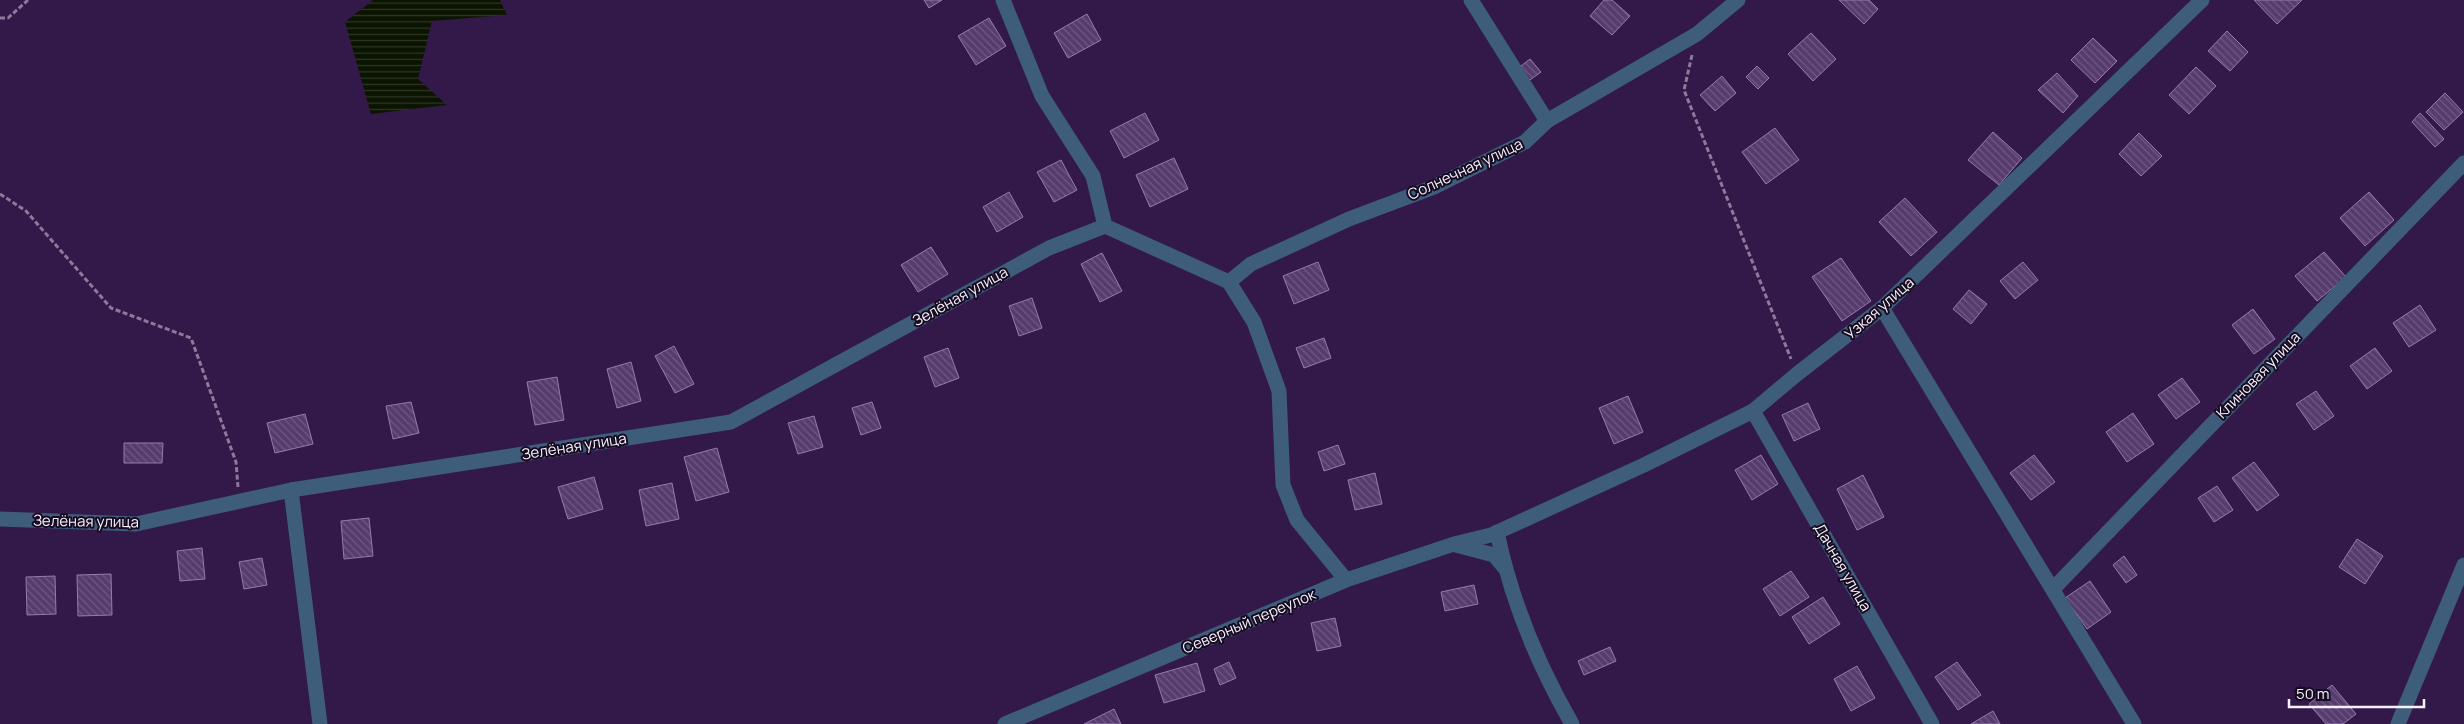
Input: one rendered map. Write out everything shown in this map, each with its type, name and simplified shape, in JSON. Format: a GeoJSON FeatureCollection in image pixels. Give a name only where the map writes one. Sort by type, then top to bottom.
{"type":"FeatureCollection","features":[{"type":"Feature","properties":{"kind":"street"},"geometry":{"type":"LineString","coordinates":[[1003,0],[1042,96],[1093,176],[1105,226],[1229,282],[1254,322],[1279,392],[1284,485],[1297,520],[1346,580]]}},
{"type":"Feature","properties":{"kind":"street"},"geometry":{"type":"LineString","coordinates":[[1471,0],[1547,121]]}},
{"type":"Feature","properties":{"kind":"street","name":"Солнечная улица"},"geometry":{"type":"LineString","coordinates":[[1229,282],[1260,260],[1349,219],[1434,187],[1525,142],[1547,121],[1697,34],[1738,0]]}},
{"type":"Feature","properties":{"kind":"street","name":"Узкая улица"},"geometry":{"type":"LineString","coordinates":[[1497,532],[1644,465],[1753,411],[1882,308],[2202,0]]}},
{"type":"Feature","properties":{"kind":"street","name":"Клиновая улица"},"geometry":{"type":"LineString","coordinates":[[2053,589],[2464,163]]}},
{"type":"Feature","properties":{"kind":"street","name":"Зелёная улица"},"geometry":{"type":"LineString","coordinates":[[0,520],[136,524],[291,490],[731,422],[1049,248],[1105,226]]}},
{"type":"Feature","properties":{"kind":"street"},"geometry":{"type":"LineString","coordinates":[[1882,308],[2134,724]]}},
{"type":"Feature","properties":{"kind":"street","name":"Дачная улица"},"geometry":{"type":"LineString","coordinates":[[1753,411],[1932,724]]}},
{"type":"Feature","properties":{"kind":"street"},"geometry":{"type":"LineString","coordinates":[[291,490],[320,724]]}},
{"type":"Feature","properties":{"kind":"street"},"geometry":{"type":"LineString","coordinates":[[1497,532],[1505,568],[1529,641],[1572,724]]}},
{"type":"Feature","properties":{"kind":"street","name":"Северный переулок"},"geometry":{"type":"LineString","coordinates":[[1005,724],[1346,580],[1454,544],[1497,532]]}},
{"type":"Feature","properties":{"kind":"street"},"geometry":{"type":"LineString","coordinates":[[1454,544],[1494,555],[1505,568]]}},
{"type":"Feature","properties":{"kind":"street"},"geometry":{"type":"LineString","coordinates":[[2398,724],[2464,565]]}},
{"type":"Feature","properties":{"kind":"path"},"geometry":{"type":"LineString","coordinates":[[0,18],[8,18],[28,0]]}},
{"type":"Feature","properties":{"kind":"path"},"geometry":{"type":"LineString","coordinates":[[1697,34],[1684,90],[1797,374]]}},
{"type":"Feature","properties":{"kind":"path"},"geometry":{"type":"LineString","coordinates":[[0,194],[26,211],[112,308],[191,338],[236,462],[239,502]]}},
{"type":"Feature","properties":{"kind":"shaded area"},"geometry":{"type":"Polygon","coordinates":[[[373,0],[500,0],[507,15],[432,21],[418,79],[447,105],[371,114],[345,22],[373,0]]]}},
{"type":"Feature","properties":{"kind":"building"},"geometry":{"type":"Polygon","coordinates":[[[924,0],[942,0],[929,8],[924,0]]]}},
{"type":"Feature","properties":{"kind":"building"},"geometry":{"type":"Polygon","coordinates":[[[1604,0],[1612,0],[1630,16],[1612,35],[1590,16],[1604,0]]]}},
{"type":"Feature","properties":{"kind":"building"},"geometry":{"type":"Polygon","coordinates":[[[1839,0],[1869,0],[1878,9],[1864,24],[1839,0]]]}},
{"type":"Feature","properties":{"kind":"building"},"geometry":{"type":"Polygon","coordinates":[[[2254,0],[2302,0],[2277,24],[2254,0]]]}},
{"type":"Feature","properties":{"kind":"building"},"geometry":{"type":"Polygon","coordinates":[[[1087,14],[1101,40],[1068,58],[1054,33],[1087,14]]]}},
{"type":"Feature","properties":{"kind":"building"},"geometry":{"type":"Polygon","coordinates":[[[989,18],[1006,46],[976,65],[958,36],[989,18]]]}},
{"type":"Feature","properties":{"kind":"building"},"geometry":{"type":"Polygon","coordinates":[[[2227,31],[2248,52],[2230,71],[2208,51],[2227,31]]]}},
{"type":"Feature","properties":{"kind":"building"},"geometry":{"type":"Polygon","coordinates":[[[1811,33],[1836,59],[1813,81],[1788,54],[1811,33]]]}},
{"type":"Feature","properties":{"kind":"building"},"geometry":{"type":"Polygon","coordinates":[[[2093,38],[2117,61],[2095,83],[2071,60],[2093,38]]]}},
{"type":"Feature","properties":{"kind":"building"},"geometry":{"type":"Polygon","coordinates":[[[1530,59],[1541,72],[1527,82],[1517,69],[1530,59]]]}},
{"type":"Feature","properties":{"kind":"building"},"geometry":{"type":"Polygon","coordinates":[[[1757,66],[1769,78],[1758,89],[1746,77],[1757,66]]]}},
{"type":"Feature","properties":{"kind":"building"},"geometry":{"type":"Polygon","coordinates":[[[2196,67],[2216,86],[2189,114],[2169,95],[2196,67]]]}},
{"type":"Feature","properties":{"kind":"building"},"geometry":{"type":"Polygon","coordinates":[[[2057,73],[2078,96],[2063,113],[2038,90],[2057,73]]]}},
{"type":"Feature","properties":{"kind":"building"},"geometry":{"type":"Polygon","coordinates":[[[1722,76],[1736,93],[1715,111],[1700,95],[1722,76]]]}},
{"type":"Feature","properties":{"kind":"building"},"geometry":{"type":"Polygon","coordinates":[[[2445,93],[2463,112],[2444,130],[2426,112],[2445,93]]]}},
{"type":"Feature","properties":{"kind":"building"},"geometry":{"type":"Polygon","coordinates":[[[1145,113],[1159,140],[1124,158],[1110,131],[1145,113]]]}},
{"type":"Feature","properties":{"kind":"building"},"geometry":{"type":"Polygon","coordinates":[[[2420,113],[2444,139],[2435,147],[2412,122],[2420,113]]]}},
{"type":"Feature","properties":{"kind":"building"},"geometry":{"type":"Polygon","coordinates":[[[1775,128],[1799,160],[1766,184],[1742,152],[1775,128]]]}},
{"type":"Feature","properties":{"kind":"building"},"geometry":{"type":"Polygon","coordinates":[[[1993,132],[2022,158],[1999,185],[1968,160],[1993,132]]]}},
{"type":"Feature","properties":{"kind":"building"},"geometry":{"type":"Polygon","coordinates":[[[2139,133],[2162,156],[2141,176],[2119,154],[2139,133]]]}},
{"type":"Feature","properties":{"kind":"building"},"geometry":{"type":"Polygon","coordinates":[[[1174,158],[1188,189],[1150,207],[1136,175],[1174,158]]]}},
{"type":"Feature","properties":{"kind":"building"},"geometry":{"type":"Polygon","coordinates":[[[1061,160],[1077,190],[1054,202],[1037,172],[1061,160]]]}},
{"type":"Feature","properties":{"kind":"building"},"geometry":{"type":"Polygon","coordinates":[[[1009,192],[1023,217],[997,232],[983,207],[1009,192]]]}},
{"type":"Feature","properties":{"kind":"building"},"geometry":{"type":"Polygon","coordinates":[[[2369,192],[2394,220],[2365,246],[2340,218],[2369,192]]]}},
{"type":"Feature","properties":{"kind":"building"},"geometry":{"type":"Polygon","coordinates":[[[1905,198],[1937,232],[1911,256],[1879,222],[1905,198]]]}},
{"type":"Feature","properties":{"kind":"building"},"geometry":{"type":"Polygon","coordinates":[[[931,247],[948,274],[918,292],[901,265],[931,247]]]}},
{"type":"Feature","properties":{"kind":"building"},"geometry":{"type":"Polygon","coordinates":[[[2324,252],[2346,277],[2317,301],[2295,276],[2324,252]]]}},
{"type":"Feature","properties":{"kind":"building"},"geometry":{"type":"Polygon","coordinates":[[[1102,253],[1122,291],[1100,302],[1081,264],[1102,253]]]}},
{"type":"Feature","properties":{"kind":"building"},"geometry":{"type":"Polygon","coordinates":[[[1841,258],[1871,301],[1842,321],[1812,277],[1841,258]]]}},
{"type":"Feature","properties":{"kind":"building"},"geometry":{"type":"Polygon","coordinates":[[[1318,262],[1329,290],[1294,304],[1283,276],[1318,262]]]}},
{"type":"Feature","properties":{"kind":"building"},"geometry":{"type":"Polygon","coordinates":[[[2023,262],[2038,280],[2015,299],[2000,281],[2023,262]]]}},
{"type":"Feature","properties":{"kind":"building"},"geometry":{"type":"Polygon","coordinates":[[[1969,290],[1987,304],[1971,324],[1953,309],[1969,290]]]}},
{"type":"Feature","properties":{"kind":"building"},"geometry":{"type":"Polygon","coordinates":[[[1032,298],[1042,328],[1019,336],[1009,306],[1032,298]]]}},
{"type":"Feature","properties":{"kind":"building"},"geometry":{"type":"Polygon","coordinates":[[[2420,305],[2436,330],[2409,347],[2393,323],[2420,305]]]}},
{"type":"Feature","properties":{"kind":"building"},"geometry":{"type":"Polygon","coordinates":[[[2253,309],[2275,339],[2254,354],[2232,325],[2253,309]]]}},
{"type":"Feature","properties":{"kind":"building"},"geometry":{"type":"Polygon","coordinates":[[[1324,338],[1331,358],[1304,368],[1296,348],[1324,338]]]}},
{"type":"Feature","properties":{"kind":"building"},"geometry":{"type":"Polygon","coordinates":[[[674,346],[694,384],[675,393],[655,356],[674,346]]]}},
{"type":"Feature","properties":{"kind":"building"},"geometry":{"type":"Polygon","coordinates":[[[948,348],[959,378],[935,387],[924,357],[948,348]]]}},
{"type":"Feature","properties":{"kind":"building"},"geometry":{"type":"Polygon","coordinates":[[[2375,348],[2392,371],[2367,389],[2350,366],[2375,348]]]}},
{"type":"Feature","properties":{"kind":"building"},"geometry":{"type":"Polygon","coordinates":[[[631,362],[641,401],[617,408],[607,369],[631,362]]]}},
{"type":"Feature","properties":{"kind":"building"},"geometry":{"type":"Polygon","coordinates":[[[557,377],[564,420],[535,425],[527,382],[557,377]]]}},
{"type":"Feature","properties":{"kind":"building"},"geometry":{"type":"Polygon","coordinates":[[[2182,378],[2200,402],[2176,419],[2158,395],[2182,378]]]}},
{"type":"Feature","properties":{"kind":"building"},"geometry":{"type":"Polygon","coordinates":[[[2316,391],[2334,416],[2314,430],[2296,404],[2316,391]]]}},
{"type":"Feature","properties":{"kind":"building"},"geometry":{"type":"Polygon","coordinates":[[[1628,396],[1643,432],[1614,444],[1599,408],[1628,396]]]}},
{"type":"Feature","properties":{"kind":"building"},"geometry":{"type":"Polygon","coordinates":[[[411,402],[419,433],[393,439],[386,406],[411,402]]]}},
{"type":"Feature","properties":{"kind":"building"},"geometry":{"type":"Polygon","coordinates":[[[872,402],[881,428],[861,435],[852,408],[872,402]]]}},
{"type":"Feature","properties":{"kind":"building"},"geometry":{"type":"Polygon","coordinates":[[[1808,403],[1820,429],[1794,441],[1782,415],[1808,403]]]}},
{"type":"Feature","properties":{"kind":"building"},"geometry":{"type":"Polygon","coordinates":[[[2133,413],[2154,444],[2127,462],[2106,432],[2133,413]]]}},
{"type":"Feature","properties":{"kind":"building"},"geometry":{"type":"Polygon","coordinates":[[[305,414],[313,444],[275,453],[267,423],[305,414]]]}},
{"type":"Feature","properties":{"kind":"building"},"geometry":{"type":"Polygon","coordinates":[[[814,416],[823,447],[798,454],[788,423],[814,416]]]}},
{"type":"Feature","properties":{"kind":"building"},"geometry":{"type":"Polygon","coordinates":[[[124,443],[163,443],[162,463],[124,463],[124,443]]]}},
{"type":"Feature","properties":{"kind":"building"},"geometry":{"type":"Polygon","coordinates":[[[1338,445],[1345,464],[1324,471],[1318,452],[1338,445]]]}},
{"type":"Feature","properties":{"kind":"building"},"geometry":{"type":"Polygon","coordinates":[[[717,448],[729,492],[696,501],[684,457],[717,448]]]}},
{"type":"Feature","properties":{"kind":"building"},"geometry":{"type":"Polygon","coordinates":[[[1761,455],[1778,484],[1752,500],[1735,470],[1761,455]]]}},
{"type":"Feature","properties":{"kind":"building"},"geometry":{"type":"Polygon","coordinates":[[[2034,455],[2055,482],[2031,500],[2010,473],[2034,455]]]}},
{"type":"Feature","properties":{"kind":"building"},"geometry":{"type":"Polygon","coordinates":[[[2254,462],[2279,495],[2257,511],[2232,478],[2254,462]]]}},
{"type":"Feature","properties":{"kind":"building"},"geometry":{"type":"Polygon","coordinates":[[[1375,473],[1382,504],[1355,510],[1348,480],[1375,473]]]}},
{"type":"Feature","properties":{"kind":"building"},"geometry":{"type":"Polygon","coordinates":[[[1863,475],[1884,517],[1857,530],[1837,489],[1863,475]]]}},
{"type":"Feature","properties":{"kind":"building"},"geometry":{"type":"Polygon","coordinates":[[[594,477],[603,509],[568,519],[558,487],[594,477]]]}},
{"type":"Feature","properties":{"kind":"building"},"geometry":{"type":"Polygon","coordinates":[[[672,483],[679,519],[646,526],[639,490],[672,483]]]}},
{"type":"Feature","properties":{"kind":"building"},"geometry":{"type":"Polygon","coordinates":[[[2217,486],[2233,510],[2214,522],[2198,498],[2217,486]]]}},
{"type":"Feature","properties":{"kind":"building"},"geometry":{"type":"Polygon","coordinates":[[[369,518],[373,556],[344,559],[341,521],[369,518]]]}},
{"type":"Feature","properties":{"kind":"building"},"geometry":{"type":"Polygon","coordinates":[[[2357,539],[2383,556],[2365,584],[2339,567],[2357,539]]]}},
{"type":"Feature","properties":{"kind":"building"},"geometry":{"type":"Polygon","coordinates":[[[202,548],[205,579],[180,581],[177,551],[202,548]]]}},
{"type":"Feature","properties":{"kind":"building"},"geometry":{"type":"Polygon","coordinates":[[[2124,556],[2137,575],[2126,583],[2113,565],[2124,556]]]}},
{"type":"Feature","properties":{"kind":"building"},"geometry":{"type":"Polygon","coordinates":[[[262,558],[267,585],[244,589],[239,562],[262,558]]]}},
{"type":"Feature","properties":{"kind":"building"},"geometry":{"type":"Polygon","coordinates":[[[1791,571],[1809,597],[1780,616],[1763,589],[1791,571]]]}},
{"type":"Feature","properties":{"kind":"building"},"geometry":{"type":"Polygon","coordinates":[[[111,574],[112,615],[78,616],[77,575],[111,574]]]}},
{"type":"Feature","properties":{"kind":"building"},"geometry":{"type":"Polygon","coordinates":[[[55,576],[56,614],[27,615],[26,577],[55,576]]]}},
{"type":"Feature","properties":{"kind":"building"},"geometry":{"type":"Polygon","coordinates":[[[2090,581],[2111,612],[2087,629],[2065,598],[2090,581]]]}},
{"type":"Feature","properties":{"kind":"building"},"geometry":{"type":"Polygon","coordinates":[[[1474,585],[1478,604],[1445,611],[1441,592],[1474,585]]]}},
{"type":"Feature","properties":{"kind":"building"},"geometry":{"type":"Polygon","coordinates":[[[1823,597],[1840,624],[1809,644],[1792,617],[1823,597]]]}},
{"type":"Feature","properties":{"kind":"building"},"geometry":{"type":"Polygon","coordinates":[[[1335,618],[1341,646],[1317,651],[1311,623],[1335,618]]]}},
{"type":"Feature","properties":{"kind":"building"},"geometry":{"type":"Polygon","coordinates":[[[1610,647],[1616,661],[1584,675],[1578,661],[1610,647]]]}},
{"type":"Feature","properties":{"kind":"building"},"geometry":{"type":"Polygon","coordinates":[[[1229,662],[1236,678],[1220,685],[1214,669],[1229,662]]]}},
{"type":"Feature","properties":{"kind":"building"},"geometry":{"type":"Polygon","coordinates":[[[1957,662],[1981,695],[1958,710],[1935,677],[1957,662]]]}},
{"type":"Feature","properties":{"kind":"building"},"geometry":{"type":"Polygon","coordinates":[[[1197,663],[1205,691],[1164,703],[1155,675],[1197,663]]]}},
{"type":"Feature","properties":{"kind":"building"},"geometry":{"type":"Polygon","coordinates":[[[1857,666],[1875,698],[1851,711],[1834,679],[1857,666]]]}},
{"type":"Feature","properties":{"kind":"building"},"geometry":{"type":"Polygon","coordinates":[[[2332,685],[2356,714],[2343,724],[2326,724],[2309,704],[2332,685]]]}},
{"type":"Feature","properties":{"kind":"building"},"geometry":{"type":"Polygon","coordinates":[[[1114,709],[1121,724],[1084,724],[1114,709]]]}},
{"type":"Feature","properties":{"kind":"building"},"geometry":{"type":"Polygon","coordinates":[[[1993,711],[2000,724],[1971,724],[1993,711]]]}}]}
